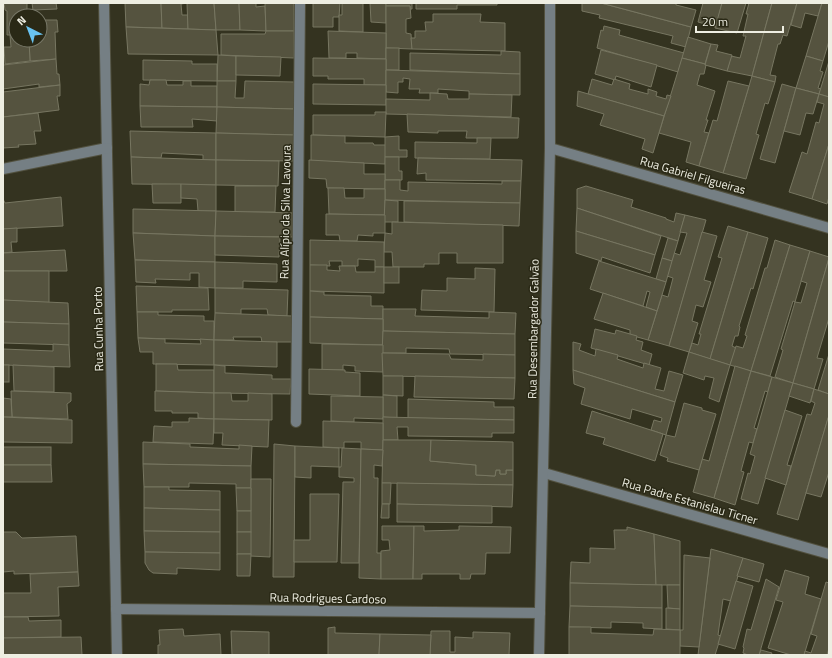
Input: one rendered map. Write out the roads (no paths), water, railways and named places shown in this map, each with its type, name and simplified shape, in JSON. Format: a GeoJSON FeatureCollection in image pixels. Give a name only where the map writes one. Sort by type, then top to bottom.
{"type":"FeatureCollection","features":[{"type":"Feature","properties":{"kind":"street","name":"Rua Cunha Porto"},"geometry":{"type":"LineString","coordinates":[[104,3],[117,655]]}},
{"type":"Feature","properties":{"kind":"street","name":"Rua Alípio da Silva Lavoura"},"geometry":{"type":"LineString","coordinates":[[296,422],[300,3]]}},
{"type":"Feature","properties":{"kind":"street","name":"Rua Desembargador Galvão"},"geometry":{"type":"LineString","coordinates":[[539,655],[550,148],[550,3]]}},
{"type":"Feature","properties":{"kind":"street"},"geometry":{"type":"LineString","coordinates":[[3,169],[107,148]]}},
{"type":"Feature","properties":{"kind":"street","name":"Rua Gabriel Filgueiras"},"geometry":{"type":"LineString","coordinates":[[550,148],[829,228]]}},
{"type":"Feature","properties":{"kind":"street","name":"Rua Padre Estanislau Ticner"},"geometry":{"type":"LineString","coordinates":[[544,473],[829,554]]}},
{"type":"Feature","properties":{"kind":"street","name":"Rua Rodrigues Cardoso"},"geometry":{"type":"LineString","coordinates":[[116,610],[540,613]]}}]}
